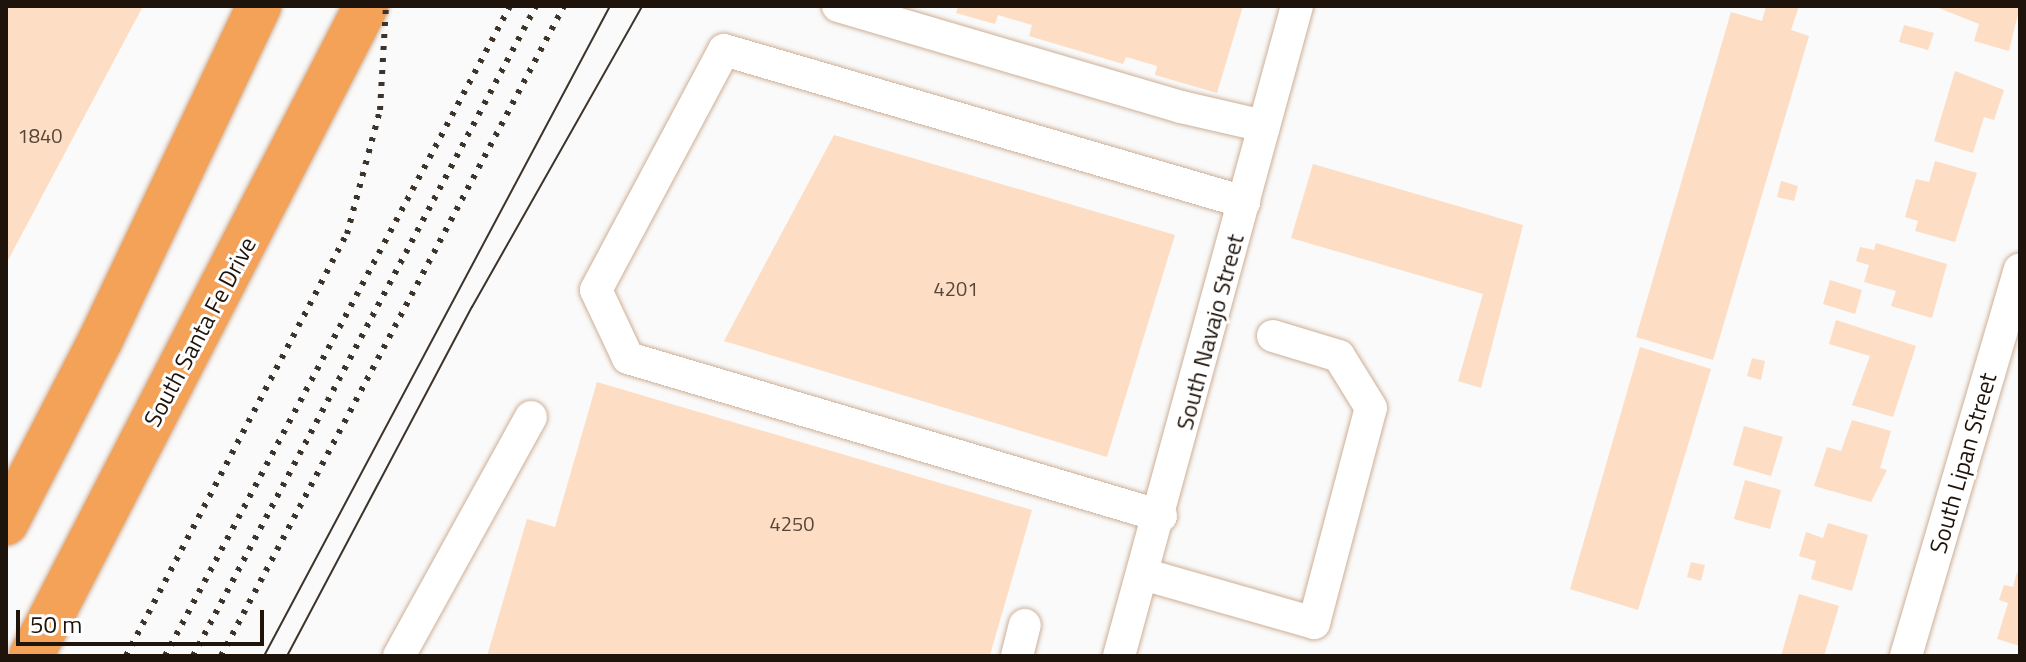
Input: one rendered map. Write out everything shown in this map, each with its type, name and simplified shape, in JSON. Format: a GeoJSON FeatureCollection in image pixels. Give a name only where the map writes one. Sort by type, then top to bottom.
{"type":"FeatureCollection","features":[{"type":"Feature","properties":{"kind":"highway"},"geometry":{"type":"LineString","coordinates":[[6,523],[100,341],[259,6]]}},
{"type":"Feature","properties":{"kind":"highway","name":"South Santa Fe Drive"},"geometry":{"type":"LineString","coordinates":[[31,656],[366,6]]}},
{"type":"Feature","properties":{"kind":"street"},"geometry":{"type":"LineString","coordinates":[[838,6],[1181,107],[1264,126]]}},
{"type":"Feature","properties":{"kind":"street","name":"South Navajo Street"},"geometry":{"type":"LineString","coordinates":[[1119,656],[1161,516],[1297,6]]}},
{"type":"Feature","properties":{"kind":"street"},"geometry":{"type":"LineString","coordinates":[[1161,516],[628,358],[596,290],[724,50],[1244,202]]}},
{"type":"Feature","properties":{"kind":"street","name":"South Lipan Street"},"geometry":{"type":"LineString","coordinates":[[1906,656],[2020,269]]}},
{"type":"Feature","properties":{"kind":"street"},"geometry":{"type":"LineString","coordinates":[[1143,574],[1314,623],[1371,408],[1339,356],[1273,336]]}},
{"type":"Feature","properties":{"kind":"street"},"geometry":{"type":"LineString","coordinates":[[399,656],[531,417]]}},
{"type":"Feature","properties":{"kind":"street"},"geometry":{"type":"LineString","coordinates":[[1017,656],[1025,625]]}},
{"type":"Feature","properties":{"kind":"building"},"geometry":{"type":"Polygon","coordinates":[[[6,6],[143,6],[6,264],[6,6]]]}},
{"type":"Feature","properties":{"kind":"building"},"geometry":{"type":"Polygon","coordinates":[[[958,6],[1243,6],[1217,93],[1155,75],[1157,66],[1126,57],[1123,64],[1029,36],[1032,25],[998,15],[995,24],[956,13],[958,6]]]}},
{"type":"Feature","properties":{"kind":"building"},"geometry":{"type":"Polygon","coordinates":[[[1766,6],[1799,6],[1791,30],[1809,36],[1713,360],[1636,337],[1731,12],[1762,21],[1766,6]]]}},
{"type":"Feature","properties":{"kind":"building"},"geometry":{"type":"Polygon","coordinates":[[[1934,6],[2020,6],[2009,51],[1974,41],[1979,24],[1934,6]]]}},
{"type":"Feature","properties":{"kind":"building"},"geometry":{"type":"Polygon","coordinates":[[[1904,25],[1934,33],[1928,50],[1899,42],[1904,25]]]}},
{"type":"Feature","properties":{"kind":"building"},"geometry":{"type":"Polygon","coordinates":[[[1955,71],[2004,90],[1994,120],[1984,117],[1973,153],[1934,141],[1955,71]]]}},
{"type":"Feature","properties":{"kind":"building"},"geometry":{"type":"Polygon","coordinates":[[[834,135],[1175,235],[1107,457],[724,341],[834,135]]]}},
{"type":"Feature","properties":{"kind":"building"},"geometry":{"type":"Polygon","coordinates":[[[1935,161],[1977,173],[1955,242],[1915,231],[1918,221],[1905,217],[1916,179],[1929,182],[1935,161]]]}},
{"type":"Feature","properties":{"kind":"building"},"geometry":{"type":"Polygon","coordinates":[[[1313,164],[1523,225],[1481,388],[1458,381],[1483,294],[1291,238],[1313,164]]]}},
{"type":"Feature","properties":{"kind":"building"},"geometry":{"type":"Polygon","coordinates":[[[1781,181],[1798,186],[1794,201],[1777,197],[1781,181]]]}},
{"type":"Feature","properties":{"kind":"building"},"geometry":{"type":"Polygon","coordinates":[[[1876,243],[1947,264],[1932,318],[1891,306],[1896,291],[1864,282],[1869,265],[1856,261],[1860,247],[1874,250],[1876,243]]]}},
{"type":"Feature","properties":{"kind":"building"},"geometry":{"type":"Polygon","coordinates":[[[1830,280],[1862,290],[1855,314],[1823,304],[1830,280]]]}},
{"type":"Feature","properties":{"kind":"building"},"geometry":{"type":"Polygon","coordinates":[[[1836,320],[1916,346],[1893,417],[1852,405],[1870,356],[1829,344],[1836,320]]]}},
{"type":"Feature","properties":{"kind":"building"},"geometry":{"type":"Polygon","coordinates":[[[1640,347],[1711,369],[1638,610],[1570,589],[1640,347]]]}},
{"type":"Feature","properties":{"kind":"building"},"geometry":{"type":"Polygon","coordinates":[[[1752,358],[1765,361],[1761,380],[1747,376],[1752,358]]]}},
{"type":"Feature","properties":{"kind":"building"},"geometry":{"type":"Polygon","coordinates":[[[597,382],[1032,510],[990,655],[487,656],[527,519],[555,527],[597,382]]]}},
{"type":"Feature","properties":{"kind":"building"},"geometry":{"type":"Polygon","coordinates":[[[1852,420],[1891,431],[1880,468],[1887,470],[1871,502],[1814,486],[1827,447],[1841,451],[1852,420]]]}},
{"type":"Feature","properties":{"kind":"building"},"geometry":{"type":"Polygon","coordinates":[[[1744,426],[1783,437],[1771,476],[1733,465],[1744,426]]]}},
{"type":"Feature","properties":{"kind":"building"},"geometry":{"type":"Polygon","coordinates":[[[1745,480],[1781,490],[1770,529],[1734,519],[1745,480]]]}},
{"type":"Feature","properties":{"kind":"building"},"geometry":{"type":"Polygon","coordinates":[[[1828,523],[1868,535],[1852,591],[1811,579],[1816,561],[1799,556],[1806,532],[1823,538],[1828,523]]]}},
{"type":"Feature","properties":{"kind":"building"},"geometry":{"type":"Polygon","coordinates":[[[1691,562],[1705,565],[1701,581],[1687,577],[1691,562]]]}},
{"type":"Feature","properties":{"kind":"building"},"geometry":{"type":"Polygon","coordinates":[[[2017,572],[2020,573],[2020,646],[1997,639],[2008,603],[1999,600],[2004,585],[2013,587],[2017,572]]]}},
{"type":"Feature","properties":{"kind":"building"},"geometry":{"type":"Polygon","coordinates":[[[1799,594],[1839,606],[1824,656],[1781,656],[1799,594]]]}},
{"type":"Feature","properties":{"kind":"tram line"},"geometry":{"type":"LineString","coordinates":[[264,656],[610,6]]}},
{"type":"Feature","properties":{"kind":"tram line"},"geometry":{"type":"LineString","coordinates":[[287,656],[472,307],[642,6]]}},
{"type":"Feature","properties":{"kind":"railway"},"geometry":{"type":"LineString","coordinates":[[126,656],[347,234],[380,110],[386,6]]}},
{"type":"Feature","properties":{"kind":"railway"},"geometry":{"type":"LineString","coordinates":[[165,656],[510,6]]}},
{"type":"Feature","properties":{"kind":"railway"},"geometry":{"type":"LineString","coordinates":[[193,656],[536,6]]}},
{"type":"Feature","properties":{"kind":"railway"},"geometry":{"type":"LineString","coordinates":[[221,656],[564,6]]}}]}
